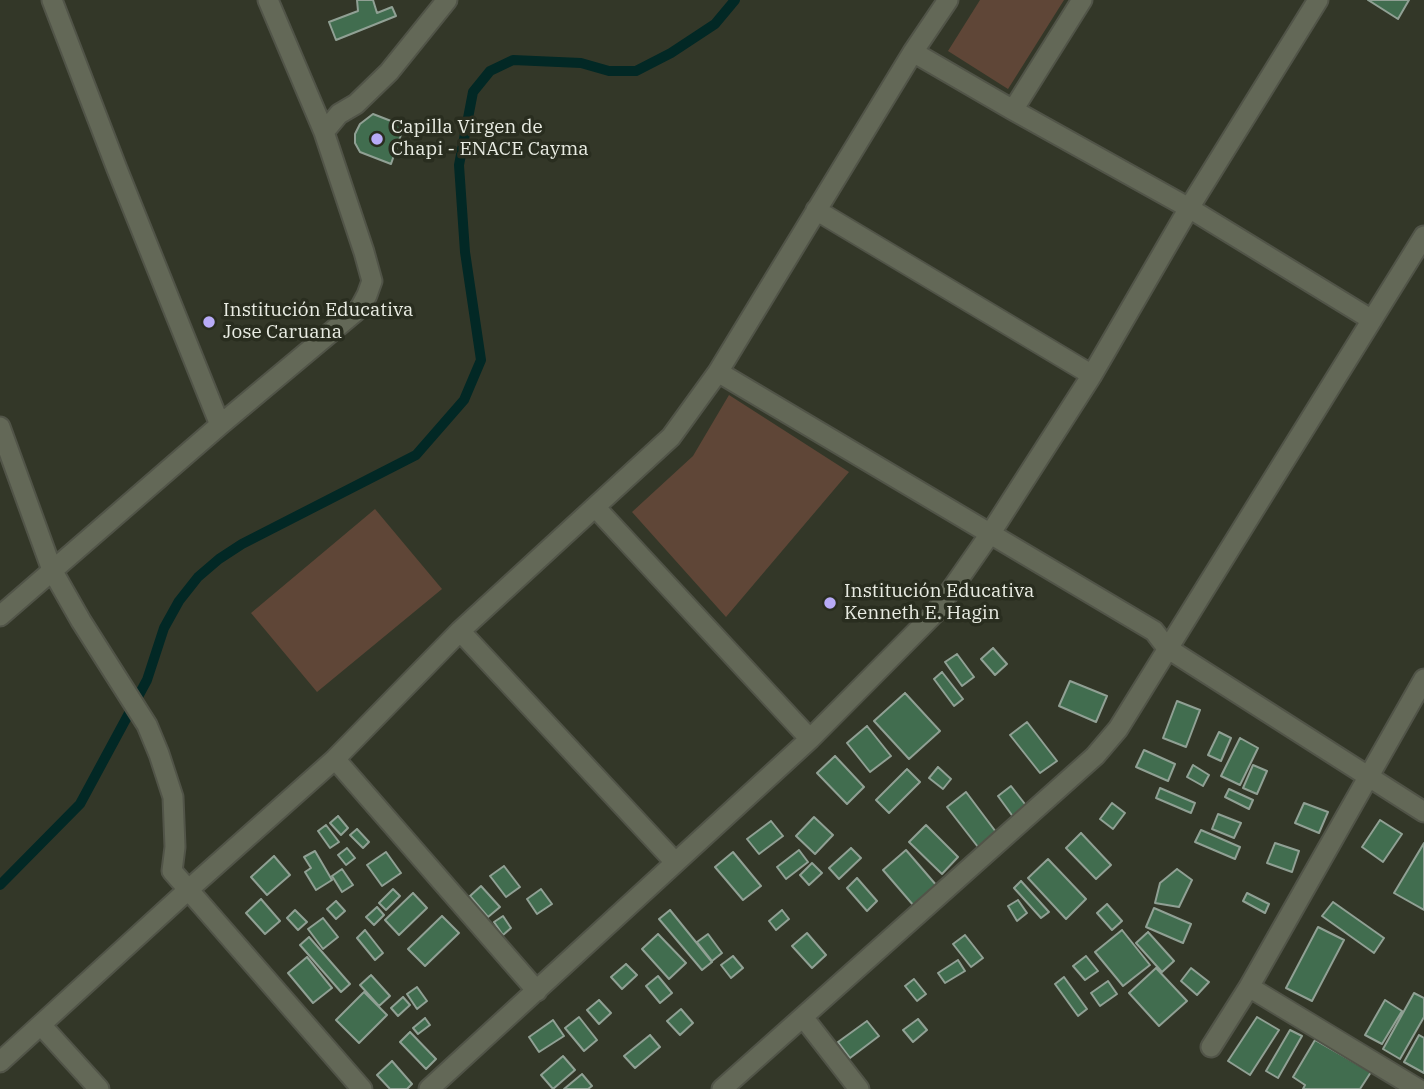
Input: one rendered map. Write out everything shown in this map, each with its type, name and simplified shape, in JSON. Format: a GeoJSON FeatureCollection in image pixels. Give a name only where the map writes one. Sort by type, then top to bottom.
{"type":"FeatureCollection","features":[{"type":"Feature","properties":{"kind":"street"},"geometry":{"type":"LineString","coordinates":[[52,0],[220,425]]}},
{"type":"Feature","properties":{"kind":"street"},"geometry":{"type":"LineString","coordinates":[[0,615],[360,308],[368,295],[372,281],[324,132],[268,0]]}},
{"type":"Feature","properties":{"kind":"street"},"geometry":{"type":"LineString","coordinates":[[324,132],[338,114],[356,104],[390,72],[447,0]]}},
{"type":"Feature","properties":{"kind":"street"},"geometry":{"type":"LineString","coordinates":[[0,1062],[335,759],[460,631],[671,437],[718,372],[913,52],[948,0]]}},
{"type":"Feature","properties":{"kind":"street"},"geometry":{"type":"LineString","coordinates":[[1013,110],[1082,0]]}},
{"type":"Feature","properties":{"kind":"street"},"geometry":{"type":"LineString","coordinates":[[429,1089],[810,739],[935,613],[990,534],[1092,375],[1189,208],[1318,0]]}},
{"type":"Feature","properties":{"kind":"street"},"geometry":{"type":"LineString","coordinates":[[913,52],[1189,208],[1372,320]]}},
{"type":"Feature","properties":{"kind":"street"},"geometry":{"type":"LineString","coordinates":[[817,210],[1092,375]]}},
{"type":"Feature","properties":{"kind":"street"},"geometry":{"type":"LineString","coordinates":[[722,1089],[1096,756],[1118,729],[1424,236]]}},
{"type":"Feature","properties":{"kind":"street"},"geometry":{"type":"LineString","coordinates":[[718,372],[1154,631],[1167,648],[1424,812]]}},
{"type":"Feature","properties":{"kind":"street"},"geometry":{"type":"LineString","coordinates":[[0,427],[52,570],[147,725],[159,754],[173,797],[175,847],[172,871],[362,1089]]}},
{"type":"Feature","properties":{"kind":"street"},"geometry":{"type":"LineString","coordinates":[[596,508],[810,739]]}},
{"type":"Feature","properties":{"kind":"street"},"geometry":{"type":"LineString","coordinates":[[460,631],[676,862]]}},
{"type":"Feature","properties":{"kind":"street"},"geometry":{"type":"LineString","coordinates":[[1211,1047],[1249,987],[1424,679]]}},
{"type":"Feature","properties":{"kind":"street"},"geometry":{"type":"LineString","coordinates":[[335,759],[537,991]]}},
{"type":"Feature","properties":{"kind":"street"},"geometry":{"type":"LineString","coordinates":[[1249,987],[1418,1089]]}},
{"type":"Feature","properties":{"kind":"street"},"geometry":{"type":"LineString","coordinates":[[803,1017],[859,1089]]}},
{"type":"Feature","properties":{"kind":"street"},"geometry":{"type":"LineString","coordinates":[[41,1025],[99,1089]]}},
{"type":"Feature","properties":{"kind":"shaded area"},"geometry":{"type":"Polygon","coordinates":[[[980,0],[1064,0],[1008,89],[948,51],[980,0]]]}},
{"type":"Feature","properties":{"kind":"shaded area"},"geometry":{"type":"Polygon","coordinates":[[[729,395],[849,472],[726,617],[632,512],[693,456],[729,395]]]}},
{"type":"Feature","properties":{"kind":"shaded area"},"geometry":{"type":"Polygon","coordinates":[[[375,509],[442,589],[317,692],[251,613],[375,509]]]}},
{"type":"Feature","properties":{"kind":"building"},"geometry":{"type":"Polygon","coordinates":[[[357,0],[373,0],[377,13],[392,7],[396,16],[336,40],[329,22],[358,11],[357,0]]]}},
{"type":"Feature","properties":{"kind":"building"},"geometry":{"type":"Polygon","coordinates":[[[1368,0],[1409,0],[1398,19],[1368,0]]]}},
{"type":"Feature","properties":{"kind":"building","name":"Capilla Virgen de Chapi - ENACE Cayma"},"geometry":{"type":"Polygon","coordinates":[[[373,114],[404,126],[391,164],[360,152],[355,143],[355,134],[360,124],[373,114]]]}},
{"type":"Feature","properties":{"kind":"building"},"geometry":{"type":"Polygon","coordinates":[[[993,648],[1007,664],[995,675],[981,659],[993,648]]]}},
{"type":"Feature","properties":{"kind":"building"},"geometry":{"type":"Polygon","coordinates":[[[957,654],[974,677],[962,686],[945,662],[957,654]]]}},
{"type":"Feature","properties":{"kind":"building"},"geometry":{"type":"Polygon","coordinates":[[[942,672],[963,699],[954,706],[934,679],[942,672]]]}},
{"type":"Feature","properties":{"kind":"building"},"geometry":{"type":"Polygon","coordinates":[[[1070,681],[1107,696],[1096,722],[1059,706],[1070,681]]]}},
{"type":"Feature","properties":{"kind":"building"},"geometry":{"type":"Polygon","coordinates":[[[905,693],[940,731],[909,759],[874,721],[905,693]]]}},
{"type":"Feature","properties":{"kind":"building"},"geometry":{"type":"Polygon","coordinates":[[[1177,701],[1200,710],[1186,747],[1163,738],[1177,701]]]}},
{"type":"Feature","properties":{"kind":"building"},"geometry":{"type":"Polygon","coordinates":[[[1027,722],[1057,761],[1040,773],[1010,735],[1027,722]]]}},
{"type":"Feature","properties":{"kind":"building"},"geometry":{"type":"Polygon","coordinates":[[[867,726],[891,756],[870,772],[847,743],[867,726]]]}},
{"type":"Feature","properties":{"kind":"building"},"geometry":{"type":"Polygon","coordinates":[[[1219,732],[1231,738],[1221,761],[1208,755],[1219,732]]]}},
{"type":"Feature","properties":{"kind":"building"},"geometry":{"type":"Polygon","coordinates":[[[1240,738],[1258,748],[1240,785],[1221,776],[1240,738]]]}},
{"type":"Feature","properties":{"kind":"building"},"geometry":{"type":"Polygon","coordinates":[[[1144,750],[1175,764],[1168,781],[1136,767],[1144,750]]]}},
{"type":"Feature","properties":{"kind":"building"},"geometry":{"type":"Polygon","coordinates":[[[835,756],[864,787],[847,804],[817,773],[835,756]]]}},
{"type":"Feature","properties":{"kind":"building"},"geometry":{"type":"Polygon","coordinates":[[[1193,765],[1209,775],[1203,786],[1187,777],[1193,765]]]}},
{"type":"Feature","properties":{"kind":"building"},"geometry":{"type":"Polygon","coordinates":[[[1253,765],[1267,771],[1257,794],[1243,788],[1253,765]]]}},
{"type":"Feature","properties":{"kind":"building"},"geometry":{"type":"Polygon","coordinates":[[[938,767],[951,779],[943,789],[929,778],[938,767]]]}},
{"type":"Feature","properties":{"kind":"building"},"geometry":{"type":"Polygon","coordinates":[[[907,769],[920,782],[889,813],[876,800],[907,769]]]}},
{"type":"Feature","properties":{"kind":"building"},"geometry":{"type":"Polygon","coordinates":[[[1011,786],[1028,808],[1014,818],[998,796],[1011,786]]]}},
{"type":"Feature","properties":{"kind":"building"},"geometry":{"type":"Polygon","coordinates":[[[1160,788],[1195,803],[1191,813],[1156,798],[1160,788]]]}},
{"type":"Feature","properties":{"kind":"building"},"geometry":{"type":"Polygon","coordinates":[[[1229,789],[1253,800],[1249,809],[1225,797],[1229,789]]]}},
{"type":"Feature","properties":{"kind":"building"},"geometry":{"type":"Polygon","coordinates":[[[966,792],[996,832],[978,847],[947,807],[966,792]]]}},
{"type":"Feature","properties":{"kind":"building"},"geometry":{"type":"Polygon","coordinates":[[[1112,803],[1125,813],[1113,829],[1100,819],[1112,803]]]}},
{"type":"Feature","properties":{"kind":"building"},"geometry":{"type":"Polygon","coordinates":[[[1304,803],[1328,812],[1319,833],[1295,823],[1304,803]]]}},
{"type":"Feature","properties":{"kind":"building"},"geometry":{"type":"Polygon","coordinates":[[[1218,814],[1241,823],[1234,838],[1212,829],[1218,814]]]}},
{"type":"Feature","properties":{"kind":"building"},"geometry":{"type":"Polygon","coordinates":[[[338,816],[348,828],[341,835],[330,823],[338,816]]]}},
{"type":"Feature","properties":{"kind":"building"},"geometry":{"type":"Polygon","coordinates":[[[814,817],[833,835],[815,854],[796,836],[814,817]]]}},
{"type":"Feature","properties":{"kind":"building"},"geometry":{"type":"Polygon","coordinates":[[[1380,820],[1402,834],[1383,862],[1362,847],[1380,820]]]}},
{"type":"Feature","properties":{"kind":"building"},"geometry":{"type":"Polygon","coordinates":[[[771,821],[783,836],[759,854],[747,839],[771,821]]]}},
{"type":"Feature","properties":{"kind":"building"},"geometry":{"type":"Polygon","coordinates":[[[326,825],[339,842],[330,848],[318,831],[326,825]]]}},
{"type":"Feature","properties":{"kind":"building"},"geometry":{"type":"Polygon","coordinates":[[[926,825],[958,857],[942,874],[909,842],[926,825]]]}},
{"type":"Feature","properties":{"kind":"building"},"geometry":{"type":"Polygon","coordinates":[[[357,829],[369,842],[363,848],[350,835],[357,829]]]}},
{"type":"Feature","properties":{"kind":"building"},"geometry":{"type":"Polygon","coordinates":[[[1201,830],[1240,847],[1235,859],[1195,842],[1201,830]]]}},
{"type":"Feature","properties":{"kind":"building"},"geometry":{"type":"Polygon","coordinates":[[[1081,833],[1111,865],[1096,879],[1066,848],[1081,833]]]}},
{"type":"Feature","properties":{"kind":"building"},"geometry":{"type":"Polygon","coordinates":[[[1275,843],[1299,851],[1292,872],[1267,863],[1275,843]]]}},
{"type":"Feature","properties":{"kind":"building"},"geometry":{"type":"Polygon","coordinates":[[[1424,843],[1424,910],[1394,893],[1424,843]]]}},
{"type":"Feature","properties":{"kind":"building"},"geometry":{"type":"Polygon","coordinates":[[[347,848],[355,858],[346,865],[338,855],[347,848]]]}},
{"type":"Feature","properties":{"kind":"building"},"geometry":{"type":"Polygon","coordinates":[[[851,848],[861,858],[839,879],[829,868],[851,848]]]}},
{"type":"Feature","properties":{"kind":"building"},"geometry":{"type":"Polygon","coordinates":[[[799,850],[808,862],[786,879],[777,867],[799,850]]]}},
{"type":"Feature","properties":{"kind":"building"},"geometry":{"type":"Polygon","coordinates":[[[906,850],[937,886],[914,906],[883,870],[906,850]]]}},
{"type":"Feature","properties":{"kind":"building"},"geometry":{"type":"Polygon","coordinates":[[[315,851],[332,880],[316,890],[305,872],[311,868],[304,857],[315,851]]]}},
{"type":"Feature","properties":{"kind":"building"},"geometry":{"type":"Polygon","coordinates":[[[386,852],[401,873],[382,886],[367,865],[386,852]]]}},
{"type":"Feature","properties":{"kind":"building"},"geometry":{"type":"Polygon","coordinates":[[[733,852],[761,886],[743,900],[715,867],[733,852]]]}},
{"type":"Feature","properties":{"kind":"building"},"geometry":{"type":"Polygon","coordinates":[[[274,856],[290,875],[267,895],[251,877],[274,856]]]}},
{"type":"Feature","properties":{"kind":"building"},"geometry":{"type":"Polygon","coordinates":[[[1048,859],[1086,899],[1066,919],[1028,878],[1048,859]]]}},
{"type":"Feature","properties":{"kind":"building"},"geometry":{"type":"Polygon","coordinates":[[[812,863],[822,873],[809,885],[800,875],[812,863]]]}},
{"type":"Feature","properties":{"kind":"building"},"geometry":{"type":"Polygon","coordinates":[[[504,866],[520,887],[506,897],[490,876],[504,866]]]}},
{"type":"Feature","properties":{"kind":"building"},"geometry":{"type":"Polygon","coordinates":[[[342,869],[353,885],[342,892],[332,876],[342,869]]]}},
{"type":"Feature","properties":{"kind":"building"},"geometry":{"type":"Polygon","coordinates":[[[1177,869],[1192,880],[1179,907],[1155,903],[1160,883],[1177,869]]]}},
{"type":"Feature","properties":{"kind":"building"},"geometry":{"type":"Polygon","coordinates":[[[857,878],[877,901],[867,911],[847,888],[857,878]]]}},
{"type":"Feature","properties":{"kind":"building"},"geometry":{"type":"Polygon","coordinates":[[[1021,881],[1049,912],[1041,918],[1014,888],[1021,881]]]}},
{"type":"Feature","properties":{"kind":"building"},"geometry":{"type":"Polygon","coordinates":[[[481,886],[500,907],[488,917],[470,896],[481,886]]]}},
{"type":"Feature","properties":{"kind":"building"},"geometry":{"type":"Polygon","coordinates":[[[393,889],[400,896],[386,910],[379,903],[393,889]]]}},
{"type":"Feature","properties":{"kind":"building"},"geometry":{"type":"Polygon","coordinates":[[[541,889],[552,904],[537,914],[527,899],[541,889]]]}},
{"type":"Feature","properties":{"kind":"building"},"geometry":{"type":"Polygon","coordinates":[[[413,893],[427,908],[399,935],[385,920],[413,893]]]}},
{"type":"Feature","properties":{"kind":"building"},"geometry":{"type":"Polygon","coordinates":[[[1247,893],[1269,904],[1265,913],[1243,901],[1247,893]]]}},
{"type":"Feature","properties":{"kind":"building"},"geometry":{"type":"Polygon","coordinates":[[[261,899],[280,921],[265,934],[246,913],[261,899]]]}},
{"type":"Feature","properties":{"kind":"building"},"geometry":{"type":"Polygon","coordinates":[[[1018,900],[1027,913],[1017,921],[1008,906],[1018,900]]]}},
{"type":"Feature","properties":{"kind":"building"},"geometry":{"type":"Polygon","coordinates":[[[336,901],[345,911],[336,919],[327,909],[336,901]]]}},
{"type":"Feature","properties":{"kind":"building"},"geometry":{"type":"Polygon","coordinates":[[[1333,902],[1384,938],[1374,953],[1322,916],[1333,902]]]}},
{"type":"Feature","properties":{"kind":"building"},"geometry":{"type":"Polygon","coordinates":[[[1107,904],[1122,921],[1112,930],[1097,913],[1107,904]]]}},
{"type":"Feature","properties":{"kind":"building"},"geometry":{"type":"Polygon","coordinates":[[[377,907],[384,915],[374,925],[366,917],[377,907]]]}},
{"type":"Feature","properties":{"kind":"building"},"geometry":{"type":"Polygon","coordinates":[[[1154,908],[1191,924],[1183,943],[1146,927],[1154,908]]]}},
{"type":"Feature","properties":{"kind":"building"},"geometry":{"type":"Polygon","coordinates":[[[295,910],[307,922],[298,930],[287,918],[295,910]]]}},
{"type":"Feature","properties":{"kind":"building"},"geometry":{"type":"Polygon","coordinates":[[[670,910],[712,962],[702,970],[659,919],[670,910]]]}},
{"type":"Feature","properties":{"kind":"building"},"geometry":{"type":"Polygon","coordinates":[[[782,910],[789,919],[776,930],[769,921],[782,910]]]}},
{"type":"Feature","properties":{"kind":"building"},"geometry":{"type":"Polygon","coordinates":[[[442,916],[459,933],[425,966],[408,949],[442,916]]]}},
{"type":"Feature","properties":{"kind":"building"},"geometry":{"type":"Polygon","coordinates":[[[503,916],[511,928],[503,935],[494,922],[503,916]]]}},
{"type":"Feature","properties":{"kind":"building"},"geometry":{"type":"Polygon","coordinates":[[[323,918],[338,937],[323,949],[308,929],[323,918]]]}},
{"type":"Feature","properties":{"kind":"building"},"geometry":{"type":"Polygon","coordinates":[[[1318,927],[1344,940],[1312,1001],[1286,988],[1318,927]]]}},
{"type":"Feature","properties":{"kind":"building"},"geometry":{"type":"Polygon","coordinates":[[[365,930],[383,953],[375,960],[357,938],[365,930]]]}},
{"type":"Feature","properties":{"kind":"building"},"geometry":{"type":"Polygon","coordinates":[[[1122,930],[1150,965],[1123,986],[1095,952],[1122,930]]]}},
{"type":"Feature","properties":{"kind":"building"},"geometry":{"type":"Polygon","coordinates":[[[1148,932],[1174,961],[1162,972],[1136,943],[1148,932]]]}},
{"type":"Feature","properties":{"kind":"building"},"geometry":{"type":"Polygon","coordinates":[[[807,933],[826,955],[812,968],[792,946],[807,933]]]}},
{"type":"Feature","properties":{"kind":"building"},"geometry":{"type":"Polygon","coordinates":[[[658,934],[686,963],[669,979],[642,949],[658,934]]]}},
{"type":"Feature","properties":{"kind":"building"},"geometry":{"type":"Polygon","coordinates":[[[708,934],[722,953],[712,961],[697,942],[708,934]]]}},
{"type":"Feature","properties":{"kind":"building"},"geometry":{"type":"Polygon","coordinates":[[[965,935],[983,958],[971,967],[953,944],[965,935]]]}},
{"type":"Feature","properties":{"kind":"building"},"geometry":{"type":"Polygon","coordinates":[[[309,937],[350,984],[341,992],[300,945],[309,937]]]}},
{"type":"Feature","properties":{"kind":"building"},"geometry":{"type":"Polygon","coordinates":[[[733,956],[743,968],[731,978],[721,965],[733,956]]]}},
{"type":"Feature","properties":{"kind":"building"},"geometry":{"type":"Polygon","coordinates":[[[1086,956],[1098,971],[1085,980],[1073,966],[1086,956]]]}},
{"type":"Feature","properties":{"kind":"building"},"geometry":{"type":"Polygon","coordinates":[[[307,957],[332,988],[313,1003],[288,973],[307,957]]]}},
{"type":"Feature","properties":{"kind":"building"},"geometry":{"type":"Polygon","coordinates":[[[958,960],[965,971],[945,983],[938,973],[958,960]]]}},
{"type":"Feature","properties":{"kind":"building"},"geometry":{"type":"Polygon","coordinates":[[[626,964],[637,975],[622,989],[611,977],[626,964]]]}},
{"type":"Feature","properties":{"kind":"building"},"geometry":{"type":"Polygon","coordinates":[[[1156,968],[1187,1001],[1159,1026],[1129,993],[1156,968]]]}},
{"type":"Feature","properties":{"kind":"building"},"geometry":{"type":"Polygon","coordinates":[[[1191,968],[1209,982],[1197,995],[1181,981],[1191,968]]]}},
{"type":"Feature","properties":{"kind":"building"},"geometry":{"type":"Polygon","coordinates":[[[371,975],[390,996],[379,1006],[360,985],[371,975]]]}},
{"type":"Feature","properties":{"kind":"building"},"geometry":{"type":"Polygon","coordinates":[[[658,976],[672,993],[660,1003],[646,986],[658,976]]]}},
{"type":"Feature","properties":{"kind":"building"},"geometry":{"type":"Polygon","coordinates":[[[1064,977],[1087,1009],[1078,1016],[1055,984],[1064,977]]]}},
{"type":"Feature","properties":{"kind":"building"},"geometry":{"type":"Polygon","coordinates":[[[914,979],[926,994],[917,1001],[905,986],[914,979]]]}},
{"type":"Feature","properties":{"kind":"building"},"geometry":{"type":"Polygon","coordinates":[[[1108,981],[1117,994],[1100,1006],[1091,993],[1108,981]]]}},
{"type":"Feature","properties":{"kind":"building"},"geometry":{"type":"Polygon","coordinates":[[[417,987],[427,1001],[417,1009],[407,994],[417,987]]]}},
{"type":"Feature","properties":{"kind":"building"},"geometry":{"type":"Polygon","coordinates":[[[364,992],[387,1015],[359,1043],[336,1020],[364,992]]]}},
{"type":"Feature","properties":{"kind":"building"},"geometry":{"type":"Polygon","coordinates":[[[1414,993],[1424,998],[1424,1017],[1400,1059],[1383,1049],[1414,993]]]}},
{"type":"Feature","properties":{"kind":"building"},"geometry":{"type":"Polygon","coordinates":[[[403,997],[410,1005],[398,1016],[391,1008],[403,997]]]}},
{"type":"Feature","properties":{"kind":"building"},"geometry":{"type":"Polygon","coordinates":[[[599,1000],[611,1013],[599,1024],[587,1010],[599,1000]]]}},
{"type":"Feature","properties":{"kind":"building"},"geometry":{"type":"Polygon","coordinates":[[[1385,1000],[1402,1011],[1382,1044],[1365,1035],[1385,1000]]]}},
{"type":"Feature","properties":{"kind":"building"},"geometry":{"type":"Polygon","coordinates":[[[681,1009],[693,1023],[680,1035],[667,1021],[681,1009]]]}},
{"type":"Feature","properties":{"kind":"building"},"geometry":{"type":"Polygon","coordinates":[[[579,1017],[597,1040],[584,1051],[565,1028],[579,1017]]]}},
{"type":"Feature","properties":{"kind":"building"},"geometry":{"type":"Polygon","coordinates":[[[1257,1017],[1279,1030],[1250,1075],[1228,1061],[1257,1017]]]}},
{"type":"Feature","properties":{"kind":"building"},"geometry":{"type":"Polygon","coordinates":[[[425,1018],[430,1025],[418,1034],[413,1028],[425,1018]]]}},
{"type":"Feature","properties":{"kind":"building"},"geometry":{"type":"Polygon","coordinates":[[[918,1019],[927,1030],[913,1042],[903,1030],[918,1019]]]}},
{"type":"Feature","properties":{"kind":"building"},"geometry":{"type":"Polygon","coordinates":[[[553,1020],[564,1036],[539,1052],[529,1037],[553,1020]]]}},
{"type":"Feature","properties":{"kind":"building"},"geometry":{"type":"Polygon","coordinates":[[[867,1021],[879,1036],[850,1058],[838,1042],[867,1021]]]}},
{"type":"Feature","properties":{"kind":"building"},"geometry":{"type":"Polygon","coordinates":[[[1290,1030],[1302,1036],[1278,1078],[1266,1071],[1290,1030]]]}},
{"type":"Feature","properties":{"kind":"building"},"geometry":{"type":"Polygon","coordinates":[[[410,1032],[436,1059],[426,1069],[400,1042],[410,1032]]]}},
{"type":"Feature","properties":{"kind":"building"},"geometry":{"type":"Polygon","coordinates":[[[650,1035],[660,1047],[635,1068],[624,1056],[650,1035]]]}},
{"type":"Feature","properties":{"kind":"building"},"geometry":{"type":"Polygon","coordinates":[[[1419,1035],[1424,1038],[1424,1073],[1404,1062],[1419,1035]]]}},
{"type":"Feature","properties":{"kind":"building"},"geometry":{"type":"Polygon","coordinates":[[[1315,1040],[1371,1072],[1360,1089],[1303,1089],[1305,1085],[1293,1077],[1315,1040]]]}},
{"type":"Feature","properties":{"kind":"building"},"geometry":{"type":"Polygon","coordinates":[[[563,1056],[575,1070],[553,1089],[541,1075],[563,1056]]]}},
{"type":"Feature","properties":{"kind":"building"},"geometry":{"type":"Polygon","coordinates":[[[392,1061],[412,1084],[407,1089],[390,1089],[377,1075],[392,1061]]]}},
{"type":"Feature","properties":{"kind":"building"},"geometry":{"type":"Polygon","coordinates":[[[582,1074],[592,1086],[588,1089],[564,1089],[582,1074]]]}},
{"type":"Feature","properties":{"kind":"waterway"},"geometry":{"type":"LineString","coordinates":[[0,885],[80,804],[147,680],[164,628],[179,601],[198,577],[242,544],[416,455],[464,400],[481,360],[465,252],[459,165],[473,92],[490,71],[513,60],[581,63],[609,71],[636,71],[671,53],[715,24],[735,0]]}},
{"type":"Feature","properties":{"kind":"place","name":"Capilla Virgen de Chapi - ENACE Cayma"},"geometry":{"type":"Point","coordinates":[377,139]}},
{"type":"Feature","properties":{"kind":"place","name":"Institución Educativa Jose Caruana"},"geometry":{"type":"Point","coordinates":[209,322]}},
{"type":"Feature","properties":{"kind":"place","name":"Institución Educativa Kenneth E. Hagin"},"geometry":{"type":"Point","coordinates":[830,603]}}]}
